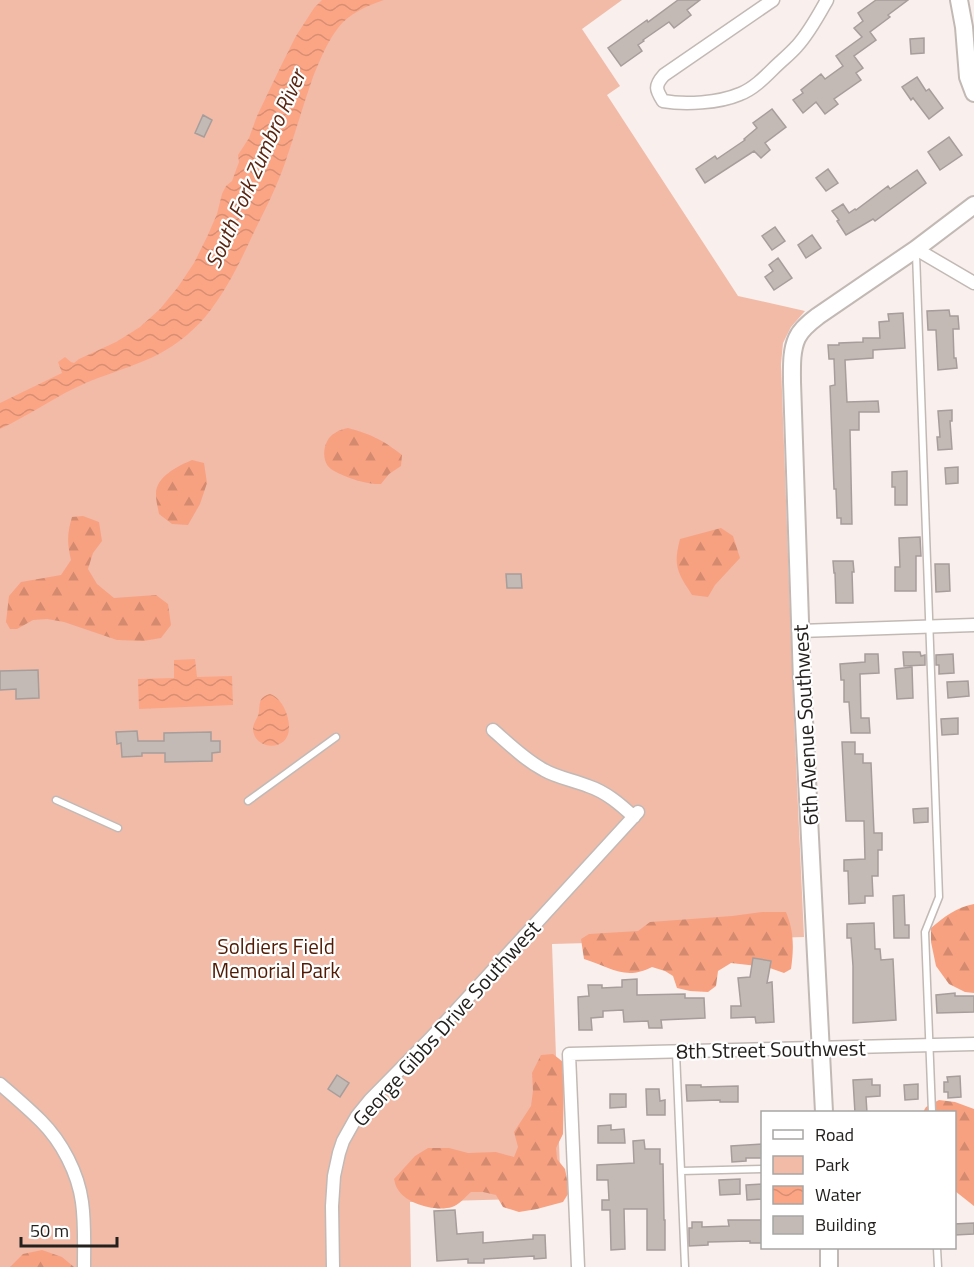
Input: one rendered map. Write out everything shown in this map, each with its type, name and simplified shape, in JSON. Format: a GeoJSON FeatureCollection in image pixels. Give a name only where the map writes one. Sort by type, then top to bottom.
{"type":"FeatureCollection","features":[{"type":"Feature","properties":{"kind":"street"},"geometry":{"type":"LineString","coordinates":[[773,0],[664,75],[658,81],[657,91],[663,101],[675,104],[707,102],[740,94],[751,88],[797,46],[828,0]]}},
{"type":"Feature","properties":{"kind":"street"},"geometry":{"type":"LineString","coordinates":[[959,0],[969,77],[974,93]]}},
{"type":"Feature","properties":{"kind":"street"},"geometry":{"type":"LineString","coordinates":[[974,205],[916,249],[974,283]]}},
{"type":"Feature","properties":{"kind":"street","name":"6th Avenue Southwest"},"geometry":{"type":"LineString","coordinates":[[824,1111],[800,631],[792,361],[797,337],[805,327],[916,249]]}},
{"type":"Feature","properties":{"kind":"street"},"geometry":{"type":"LineString","coordinates":[[800,631],[974,625]]}},
{"type":"Feature","properties":{"kind":"street","name":"George Gibbs Drive Southwest"},"geometry":{"type":"LineString","coordinates":[[333,1267],[334,1176],[343,1141],[357,1116],[636,815],[591,786],[556,776],[542,769],[493,730]]}},
{"type":"Feature","properties":{"kind":"street","name":"8th Street Southwest"},"geometry":{"type":"LineString","coordinates":[[578,1267],[569,1054],[974,1044]]}},
{"type":"Feature","properties":{"kind":"street"},"geometry":{"type":"LineString","coordinates":[[0,1084],[43,1122],[67,1157],[77,1179],[82,1204],[84,1267]]}},
{"type":"Feature","properties":{"kind":"street"},"geometry":{"type":"LineString","coordinates":[[829,1249],[830,1267]]}},
{"type":"Feature","properties":{"kind":"lane"},"geometry":{"type":"LineString","coordinates":[[916,249],[939,897],[925,932],[932,1111]]}},
{"type":"Feature","properties":{"kind":"lane"},"geometry":{"type":"LineString","coordinates":[[248,801],[336,737]]}},
{"type":"Feature","properties":{"kind":"lane"},"geometry":{"type":"LineString","coordinates":[[56,800],[118,828]]}},
{"type":"Feature","properties":{"kind":"lane"},"geometry":{"type":"LineString","coordinates":[[676,1051],[685,1267]]}},
{"type":"Feature","properties":{"kind":"lane"},"geometry":{"type":"LineString","coordinates":[[681,1171],[761,1169]]}},
{"type":"Feature","properties":{"kind":"lane"},"geometry":{"type":"LineString","coordinates":[[937,1249],[938,1267]]}},
{"type":"Feature","properties":{"kind":"green space","name":"Soldiers Field Memorial Park"},"geometry":{"type":"Polygon","coordinates":[[[0,0],[622,0],[582,29],[620,86],[607,95],[738,296],[805,311],[791,327],[783,343],[781,364],[804,937],[552,944],[561,1198],[410,1202],[411,1267],[0,1267],[0,0]]]}},
{"type":"Feature","properties":{"kind":"green space"},"geometry":{"type":"Polygon","coordinates":[[[348,428],[376,438],[402,455],[401,466],[389,474],[381,484],[355,480],[331,469],[324,456],[328,440],[338,431],[348,428]]]}},
{"type":"Feature","properties":{"kind":"green space"},"geometry":{"type":"Polygon","coordinates":[[[192,460],[204,463],[207,483],[200,504],[188,525],[172,524],[159,514],[157,489],[168,473],[192,460]]]}},
{"type":"Feature","properties":{"kind":"green space"},"geometry":{"type":"Polygon","coordinates":[[[83,516],[99,522],[102,541],[93,553],[88,569],[97,584],[114,598],[156,595],[168,604],[171,625],[161,638],[143,641],[117,640],[64,622],[47,619],[33,620],[17,629],[10,629],[6,622],[9,596],[21,582],[61,575],[71,560],[68,538],[72,517],[83,516]]]}},
{"type":"Feature","properties":{"kind":"green space"},"geometry":{"type":"Polygon","coordinates":[[[721,528],[733,536],[740,558],[715,585],[708,597],[692,595],[678,569],[677,556],[680,539],[721,528]]]}},
{"type":"Feature","properties":{"kind":"green space"},"geometry":{"type":"Polygon","coordinates":[[[974,904],[974,993],[965,992],[949,984],[936,966],[931,942],[931,928],[956,910],[974,904]]]}},
{"type":"Feature","properties":{"kind":"green space"},"geometry":{"type":"Polygon","coordinates":[[[786,912],[789,919],[793,940],[792,961],[791,969],[784,973],[767,967],[731,963],[718,971],[716,986],[708,992],[690,991],[677,988],[673,976],[652,967],[634,973],[625,973],[584,959],[581,939],[589,934],[638,931],[650,922],[786,912]]]}},
{"type":"Feature","properties":{"kind":"green space"},"geometry":{"type":"Polygon","coordinates":[[[553,1054],[563,1062],[564,1076],[563,1134],[556,1148],[557,1159],[565,1169],[567,1179],[568,1194],[563,1202],[519,1212],[503,1207],[496,1195],[471,1192],[455,1206],[438,1208],[414,1202],[401,1194],[394,1179],[415,1156],[428,1148],[449,1148],[468,1153],[496,1152],[514,1157],[518,1147],[514,1132],[531,1106],[532,1073],[541,1055],[553,1054]]]}},
{"type":"Feature","properties":{"kind":"green space"},"geometry":{"type":"Polygon","coordinates":[[[939,1100],[955,1102],[974,1109],[974,1206],[956,1192],[956,1111],[924,1111],[926,1107],[939,1100]]]}},
{"type":"Feature","properties":{"kind":"green space"},"geometry":{"type":"Polygon","coordinates":[[[42,1250],[62,1257],[74,1267],[10,1267],[23,1254],[42,1250]]]}},
{"type":"Feature","properties":{"kind":"water","name":"South Fork Zumbro River"},"geometry":{"type":"Polygon","coordinates":[[[322,0],[384,0],[353,14],[342,23],[330,39],[313,77],[275,189],[239,264],[214,306],[193,330],[166,350],[152,358],[77,387],[0,429],[0,403],[62,373],[58,362],[65,357],[74,363],[140,327],[160,309],[178,287],[207,237],[217,214],[222,194],[232,181],[239,162],[238,155],[249,138],[257,116],[296,36],[314,8],[322,0]]]}},
{"type":"Feature","properties":{"kind":"water"},"geometry":{"type":"Polygon","coordinates":[[[195,659],[197,677],[232,676],[233,705],[139,709],[138,679],[174,678],[174,660],[195,659]]]}},
{"type":"Feature","properties":{"kind":"water"},"geometry":{"type":"Polygon","coordinates":[[[270,694],[281,703],[289,723],[284,741],[271,746],[259,742],[253,729],[261,700],[270,694]]]}},
{"type":"Feature","properties":{"kind":"building"},"geometry":{"type":"Polygon","coordinates":[[[678,0],[700,0],[687,10],[691,15],[674,28],[669,22],[643,40],[638,45],[642,51],[621,66],[608,48],[678,0]]]}},
{"type":"Feature","properties":{"kind":"building"},"geometry":{"type":"Polygon","coordinates":[[[876,0],[908,0],[870,32],[876,40],[854,56],[863,68],[856,73],[861,80],[834,99],[838,104],[825,114],[816,102],[803,113],[793,100],[803,93],[801,90],[821,74],[825,79],[843,66],[836,56],[862,37],[854,28],[863,21],[858,13],[876,0]]]}},
{"type":"Feature","properties":{"kind":"building"},"geometry":{"type":"Polygon","coordinates":[[[924,38],[924,53],[911,54],[910,39],[924,38]]]}},
{"type":"Feature","properties":{"kind":"building"},"geometry":{"type":"Polygon","coordinates":[[[917,77],[926,91],[929,89],[943,108],[929,119],[902,87],[917,77]]]}},
{"type":"Feature","properties":{"kind":"building"},"geometry":{"type":"Polygon","coordinates":[[[772,109],[786,127],[765,143],[770,150],[761,158],[754,151],[705,183],[696,169],[715,156],[717,159],[745,140],[757,128],[753,123],[772,109]]]}},
{"type":"Feature","properties":{"kind":"building"},"geometry":{"type":"Polygon","coordinates":[[[203,115],[212,120],[204,137],[195,133],[203,115]]]}},
{"type":"Feature","properties":{"kind":"building"},"geometry":{"type":"Polygon","coordinates":[[[949,137],[962,155],[940,170],[928,152],[949,137]]]}},
{"type":"Feature","properties":{"kind":"building"},"geometry":{"type":"Polygon","coordinates":[[[828,169],[838,183],[826,191],[816,178],[828,169]]]}},
{"type":"Feature","properties":{"kind":"building"},"geometry":{"type":"Polygon","coordinates":[[[917,170],[926,183],[875,221],[873,219],[846,235],[832,211],[843,204],[849,213],[856,210],[888,186],[890,189],[917,170]]]}},
{"type":"Feature","properties":{"kind":"building"},"geometry":{"type":"Polygon","coordinates":[[[775,227],[785,241],[772,250],[762,236],[775,227]]]}},
{"type":"Feature","properties":{"kind":"building"},"geometry":{"type":"Polygon","coordinates":[[[812,235],[821,248],[806,258],[798,245],[812,235]]]}},
{"type":"Feature","properties":{"kind":"building"},"geometry":{"type":"Polygon","coordinates":[[[778,258],[792,278],[774,290],[765,277],[773,271],[769,265],[778,258]]]}},
{"type":"Feature","properties":{"kind":"building"},"geometry":{"type":"Polygon","coordinates":[[[949,310],[950,316],[958,316],[959,329],[953,329],[954,358],[956,358],[957,368],[938,370],[936,330],[928,330],[927,311],[949,310]]]}},
{"type":"Feature","properties":{"kind":"building"},"geometry":{"type":"Polygon","coordinates":[[[903,313],[905,348],[873,350],[873,358],[845,360],[847,402],[878,401],[879,412],[859,412],[859,430],[850,430],[852,524],[841,524],[841,518],[837,518],[836,489],[834,489],[830,386],[835,385],[834,359],[829,359],[828,345],[863,342],[863,338],[880,338],[879,322],[889,321],[888,314],[903,313]]]}},
{"type":"Feature","properties":{"kind":"building"},"geometry":{"type":"Polygon","coordinates":[[[952,410],[952,421],[950,421],[952,449],[938,450],[937,437],[940,437],[938,411],[952,410]]]}},
{"type":"Feature","properties":{"kind":"building"},"geometry":{"type":"Polygon","coordinates":[[[958,467],[958,483],[946,484],[945,468],[958,467]]]}},
{"type":"Feature","properties":{"kind":"building"},"geometry":{"type":"Polygon","coordinates":[[[907,471],[907,505],[895,505],[892,472],[907,471]]]}},
{"type":"Feature","properties":{"kind":"building"},"geometry":{"type":"Polygon","coordinates":[[[920,537],[921,556],[916,556],[916,591],[895,591],[895,567],[900,567],[899,538],[920,537]]]}},
{"type":"Feature","properties":{"kind":"building"},"geometry":{"type":"Polygon","coordinates":[[[833,561],[853,561],[853,603],[836,603],[833,561]]]}},
{"type":"Feature","properties":{"kind":"building"},"geometry":{"type":"Polygon","coordinates":[[[935,564],[949,564],[950,591],[936,592],[935,564]]]}},
{"type":"Feature","properties":{"kind":"building"},"geometry":{"type":"Polygon","coordinates":[[[506,574],[521,574],[522,588],[507,588],[506,574]]]}},
{"type":"Feature","properties":{"kind":"building"},"geometry":{"type":"Polygon","coordinates":[[[903,652],[920,652],[921,656],[925,655],[925,665],[904,666],[903,652]]]}},
{"type":"Feature","properties":{"kind":"building"},"geometry":{"type":"Polygon","coordinates":[[[865,654],[878,654],[879,673],[860,674],[861,718],[869,718],[870,733],[851,733],[849,702],[844,702],[844,680],[841,680],[840,664],[865,662],[865,654]]]}},
{"type":"Feature","properties":{"kind":"building"},"geometry":{"type":"Polygon","coordinates":[[[953,654],[954,673],[939,674],[936,655],[953,654]]]}},
{"type":"Feature","properties":{"kind":"building"},"geometry":{"type":"Polygon","coordinates":[[[912,667],[913,698],[897,699],[895,669],[912,667]]]}},
{"type":"Feature","properties":{"kind":"building"},"geometry":{"type":"Polygon","coordinates":[[[38,670],[39,698],[16,699],[16,689],[0,690],[0,671],[38,670]]]}},
{"type":"Feature","properties":{"kind":"building"},"geometry":{"type":"Polygon","coordinates":[[[968,681],[969,696],[948,698],[947,682],[968,681]]]}},
{"type":"Feature","properties":{"kind":"building"},"geometry":{"type":"Polygon","coordinates":[[[958,718],[958,734],[942,735],[941,719],[958,718]]]}},
{"type":"Feature","properties":{"kind":"building"},"geometry":{"type":"Polygon","coordinates":[[[137,731],[138,741],[164,741],[164,733],[211,732],[211,741],[220,741],[220,752],[212,753],[212,761],[165,762],[165,753],[142,753],[142,756],[122,757],[121,743],[117,744],[116,732],[137,731]]]}},
{"type":"Feature","properties":{"kind":"building"},"geometry":{"type":"Polygon","coordinates":[[[842,742],[855,742],[855,754],[863,754],[863,763],[871,763],[874,833],[882,833],[882,850],[878,850],[878,876],[872,876],[873,896],[865,896],[865,903],[849,904],[848,871],[844,871],[844,860],[865,859],[864,821],[846,821],[842,742]]]}},
{"type":"Feature","properties":{"kind":"building"},"geometry":{"type":"Polygon","coordinates":[[[928,808],[928,822],[914,823],[913,809],[928,808]]]}},
{"type":"Feature","properties":{"kind":"building"},"geometry":{"type":"Polygon","coordinates":[[[904,895],[905,925],[909,925],[909,938],[894,938],[893,896],[904,895]]]}},
{"type":"Feature","properties":{"kind":"building"},"geometry":{"type":"Polygon","coordinates":[[[874,923],[875,949],[880,949],[881,960],[893,959],[896,1020],[853,1023],[853,966],[851,938],[847,938],[847,924],[874,923]]]}},
{"type":"Feature","properties":{"kind":"building"},"geometry":{"type":"Polygon","coordinates":[[[753,958],[771,961],[767,983],[772,982],[774,1022],[756,1023],[755,1017],[731,1018],[731,1006],[741,1006],[738,978],[750,977],[753,958]]]}},
{"type":"Feature","properties":{"kind":"building"},"geometry":{"type":"Polygon","coordinates":[[[637,979],[637,995],[685,994],[685,998],[704,998],[705,1018],[661,1020],[662,1028],[649,1028],[648,1021],[624,1022],[623,1010],[603,1011],[603,1017],[591,1018],[592,1030],[579,1030],[578,997],[589,996],[588,985],[602,985],[602,988],[622,987],[622,980],[637,979]]]}},
{"type":"Feature","properties":{"kind":"building"},"geometry":{"type":"Polygon","coordinates":[[[955,993],[955,996],[974,996],[974,1012],[937,1013],[936,995],[955,993]]]}},
{"type":"Feature","properties":{"kind":"building"},"geometry":{"type":"Polygon","coordinates":[[[337,1075],[349,1083],[340,1097],[328,1089],[337,1075]]]}},
{"type":"Feature","properties":{"kind":"building"},"geometry":{"type":"Polygon","coordinates":[[[960,1076],[961,1097],[948,1098],[948,1092],[944,1092],[944,1082],[948,1082],[947,1077],[960,1076]]]}},
{"type":"Feature","properties":{"kind":"building"},"geometry":{"type":"Polygon","coordinates":[[[872,1079],[872,1085],[880,1085],[880,1096],[866,1097],[867,1111],[855,1111],[853,1080],[872,1079]]]}},
{"type":"Feature","properties":{"kind":"building"},"geometry":{"type":"Polygon","coordinates":[[[918,1084],[918,1099],[905,1100],[904,1085],[918,1084]]]}},
{"type":"Feature","properties":{"kind":"building"},"geometry":{"type":"Polygon","coordinates":[[[686,1085],[738,1086],[738,1102],[687,1101],[686,1085]]]}},
{"type":"Feature","properties":{"kind":"building"},"geometry":{"type":"Polygon","coordinates":[[[646,1089],[659,1089],[660,1101],[665,1100],[665,1115],[647,1115],[646,1089]]]}},
{"type":"Feature","properties":{"kind":"building"},"geometry":{"type":"Polygon","coordinates":[[[610,1094],[626,1094],[626,1107],[610,1108],[610,1094]]]}},
{"type":"Feature","properties":{"kind":"building"},"geometry":{"type":"Polygon","coordinates":[[[611,1125],[611,1130],[624,1129],[625,1143],[598,1143],[598,1126],[611,1125]]]}},
{"type":"Feature","properties":{"kind":"building"},"geometry":{"type":"Polygon","coordinates":[[[644,1140],[645,1149],[660,1149],[660,1164],[663,1164],[665,1250],[647,1250],[647,1209],[624,1209],[625,1249],[611,1250],[610,1210],[602,1210],[602,1200],[609,1200],[608,1180],[597,1180],[597,1165],[634,1163],[633,1141],[644,1140]]]}},
{"type":"Feature","properties":{"kind":"building"},"geometry":{"type":"Polygon","coordinates":[[[761,1144],[761,1158],[746,1158],[746,1161],[732,1162],[731,1146],[761,1144]]]}},
{"type":"Feature","properties":{"kind":"building"},"geometry":{"type":"Polygon","coordinates":[[[740,1179],[740,1194],[720,1195],[719,1180],[740,1179]]]}},
{"type":"Feature","properties":{"kind":"building"},"geometry":{"type":"Polygon","coordinates":[[[761,1184],[761,1199],[747,1200],[746,1185],[761,1184]]]}},
{"type":"Feature","properties":{"kind":"building"},"geometry":{"type":"Polygon","coordinates":[[[455,1210],[457,1234],[483,1232],[483,1243],[533,1239],[533,1235],[545,1235],[546,1258],[534,1259],[534,1256],[484,1259],[484,1263],[468,1263],[468,1259],[437,1261],[434,1211],[455,1210]]]}},
{"type":"Feature","properties":{"kind":"building"},"geometry":{"type":"Polygon","coordinates":[[[728,1220],[761,1220],[761,1243],[708,1242],[708,1245],[689,1246],[689,1228],[692,1228],[692,1222],[702,1222],[702,1227],[729,1226],[728,1220]]]}},
{"type":"Feature","properties":{"kind":"building"},"geometry":{"type":"Polygon","coordinates":[[[974,1223],[974,1234],[956,1235],[956,1224],[974,1223]]]}}]}
